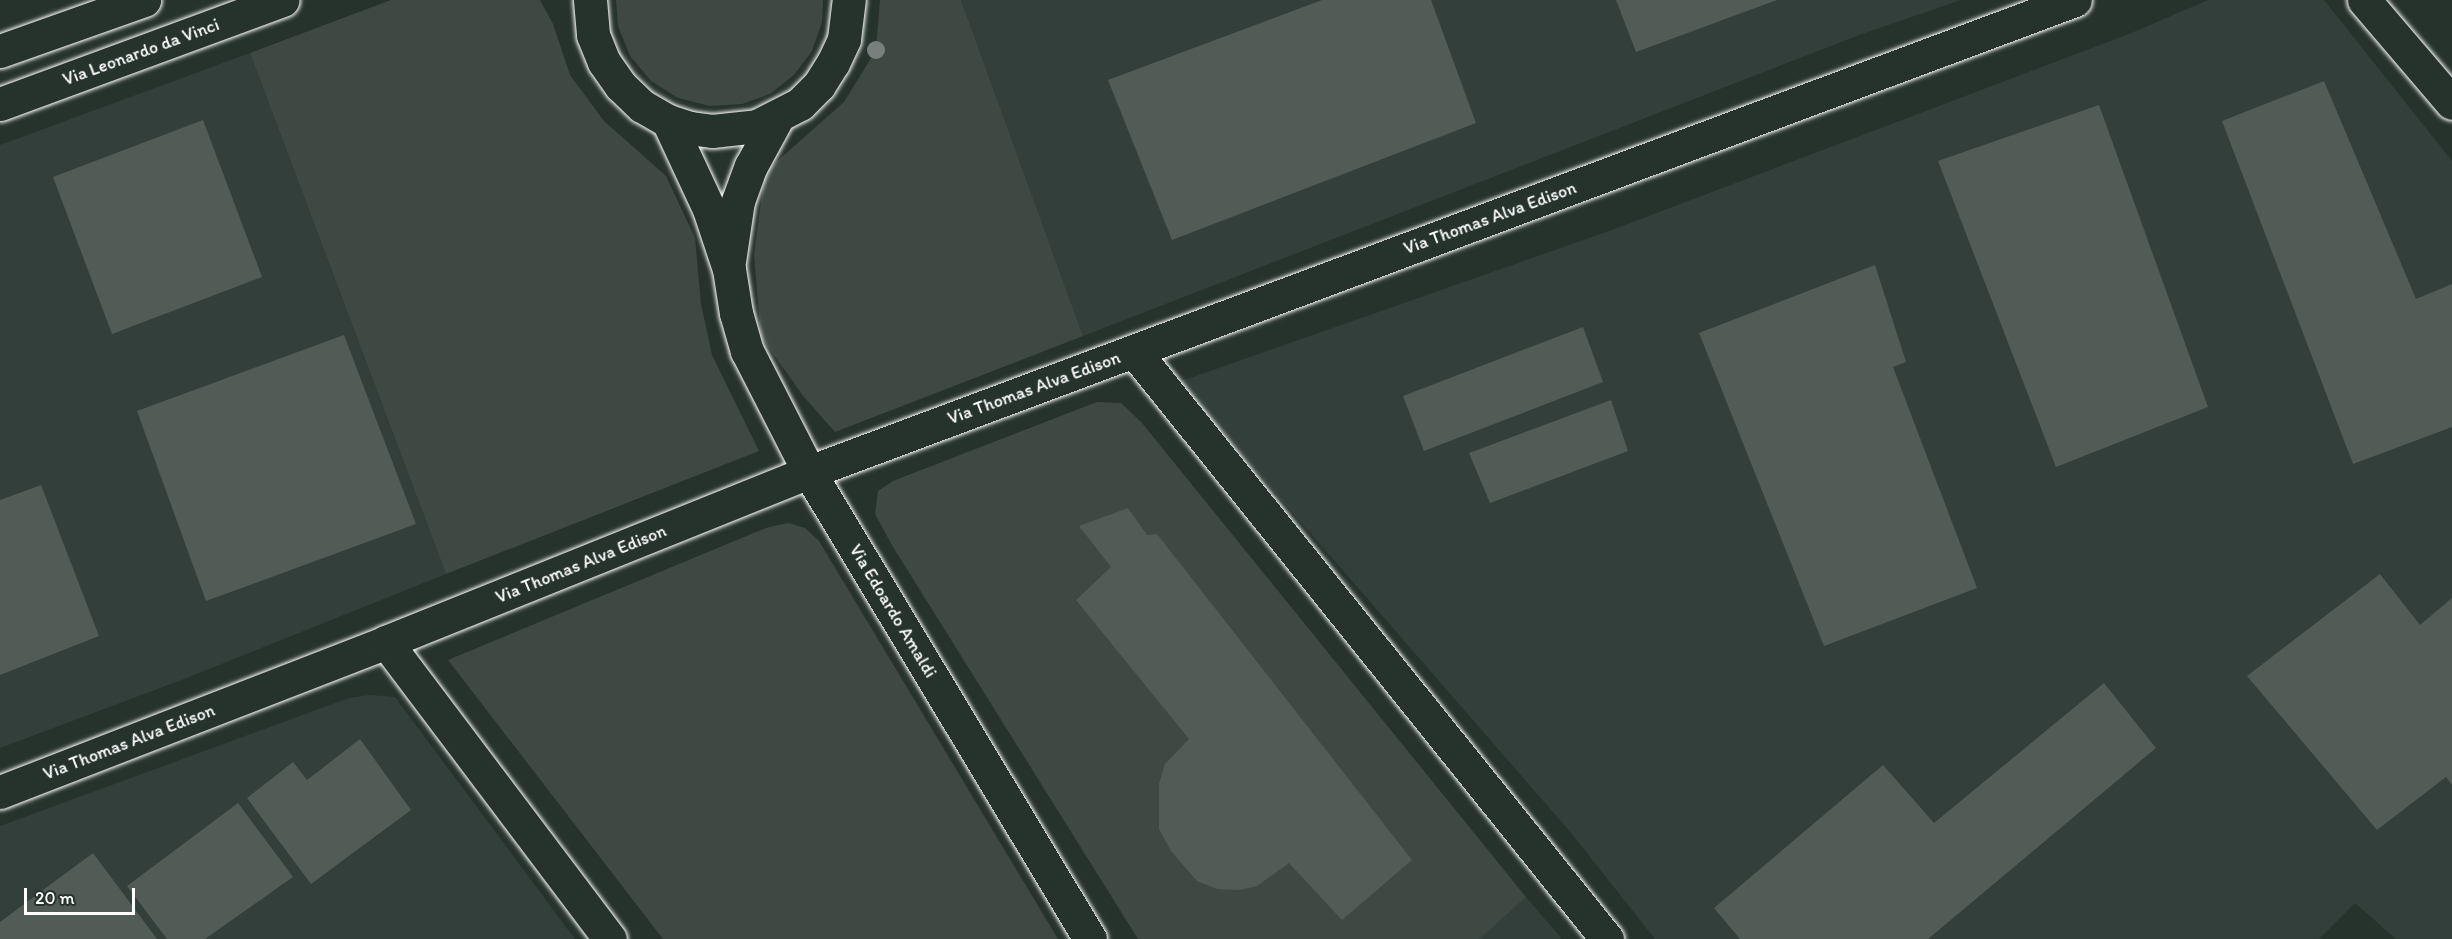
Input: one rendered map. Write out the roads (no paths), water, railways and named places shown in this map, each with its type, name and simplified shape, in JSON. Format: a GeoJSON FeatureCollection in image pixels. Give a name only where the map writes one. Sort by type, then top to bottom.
{"type":"FeatureCollection","features":[{"type":"Feature","properties":{"kind":"street"},"geometry":{"type":"LineString","coordinates":[[0,51],[144,0]]}},
{"type":"Feature","properties":{"kind":"street","name":"Via Leonardo da Vinci"},"geometry":{"type":"LineString","coordinates":[[0,104],[282,0]]}},
{"type":"Feature","properties":{"kind":"street"},"geometry":{"type":"LineString","coordinates":[[571,0],[593,35],[604,62],[621,86],[642,106],[668,121],[689,128],[734,130],[757,126],[777,118],[806,98],[819,85],[844,39],[849,0]]}},
{"type":"Feature","properties":{"kind":"street"},"geometry":{"type":"LineString","coordinates":[[590,0],[593,35]]}},
{"type":"Feature","properties":{"kind":"street","name":"Via Thomas Alva Edison"},"geometry":{"type":"LineString","coordinates":[[0,792],[386,642],[809,472],[2075,0]]}},
{"type":"Feature","properties":{"kind":"street"},"geometry":{"type":"LineString","coordinates":[[2364,0],[2452,103]]}},
{"type":"Feature","properties":{"kind":"street"},"geometry":{"type":"LineString","coordinates":[[729,269],[738,201],[751,166],[777,118]]}},
{"type":"Feature","properties":{"kind":"street"},"geometry":{"type":"LineString","coordinates":[[668,121],[702,192],[729,269]]}},
{"type":"Feature","properties":{"kind":"street","name":"Via Edoardo Amaldi"},"geometry":{"type":"LineString","coordinates":[[729,269],[736,313],[747,351],[809,472],[1090,939]]}},
{"type":"Feature","properties":{"kind":"street"},"geometry":{"type":"LineString","coordinates":[[1134,351],[1607,939]]}},
{"type":"Feature","properties":{"kind":"street"},"geometry":{"type":"LineString","coordinates":[[386,642],[610,939]]}}]}
